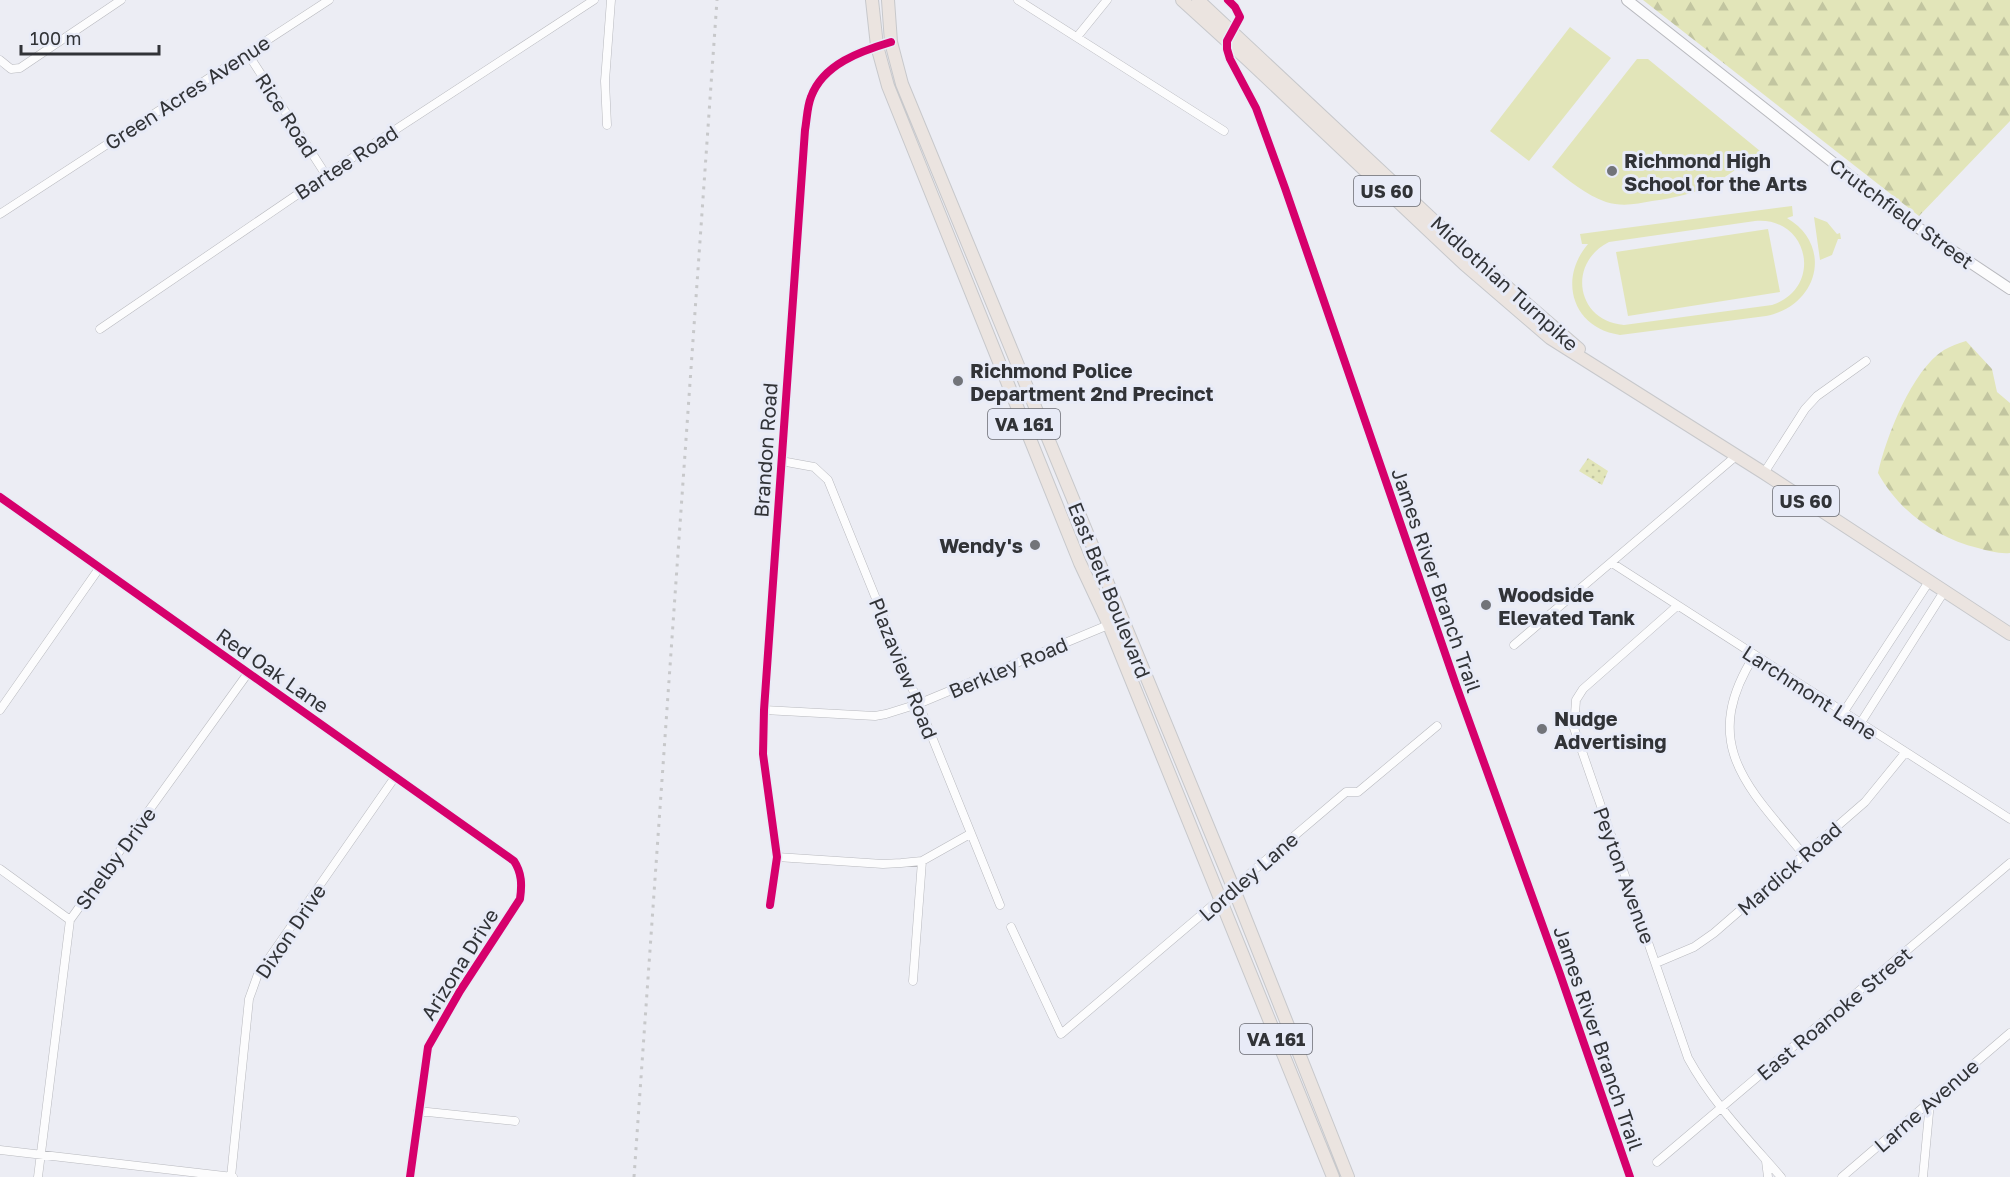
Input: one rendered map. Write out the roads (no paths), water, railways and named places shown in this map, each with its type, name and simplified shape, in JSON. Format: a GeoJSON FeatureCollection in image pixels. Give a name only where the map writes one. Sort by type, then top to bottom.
{"type":"FeatureCollection","features":[{"type":"Feature","properties":{"kind":"main road","name":"East Belt Boulevard"},"geometry":{"type":"LineString","coordinates":[[872,0],[877,46],[888,86],[1080,563],[1109,625],[1333,1177]]}},
{"type":"Feature","properties":{"kind":"main road","name":"East Belt Boulevard"},"geometry":{"type":"LineString","coordinates":[[888,0],[891,42],[902,84],[1233,887],[1348,1177]]}},
{"type":"Feature","properties":{"kind":"main road","name":"Midlothian Turnpike"},"geometry":{"type":"LineString","coordinates":[[1182,0],[1490,287],[1550,338],[1764,473],[2010,634]]}},
{"type":"Feature","properties":{"kind":"main road","name":"Midlothian Turnpike"},"geometry":{"type":"LineString","coordinates":[[1198,0],[1477,261],[1602,369]]}},
{"type":"Feature","properties":{"kind":"street"},"geometry":{"type":"LineString","coordinates":[[0,60],[11,69],[20,68],[121,0]]}},
{"type":"Feature","properties":{"kind":"street","name":"Green Acres Avenue"},"geometry":{"type":"LineString","coordinates":[[0,214],[329,0]]}},
{"type":"Feature","properties":{"kind":"street","name":"Bartee Road"},"geometry":{"type":"LineString","coordinates":[[100,329],[326,175],[594,0]]}},
{"type":"Feature","properties":{"kind":"street"},"geometry":{"type":"LineString","coordinates":[[607,125],[605,81],[612,0]]}},
{"type":"Feature","properties":{"kind":"street"},"geometry":{"type":"LineString","coordinates":[[1018,0],[1224,131]]}},
{"type":"Feature","properties":{"kind":"street"},"geometry":{"type":"LineString","coordinates":[[1077,38],[1107,0]]}},
{"type":"Feature","properties":{"kind":"street","name":"Crutchfield Street"},"geometry":{"type":"LineString","coordinates":[[1627,0],[1902,217],[2010,289]]}},
{"type":"Feature","properties":{"kind":"street","name":"Brandon Road"},"geometry":{"type":"LineString","coordinates":[[770,905],[777,857],[763,754],[764,710],[805,130],[811,97],[818,84],[831,69],[841,61],[891,42]]}},
{"type":"Feature","properties":{"kind":"street","name":"Rice Road"},"geometry":{"type":"LineString","coordinates":[[248,54],[326,175]]}},
{"type":"Feature","properties":{"kind":"street"},"geometry":{"type":"LineString","coordinates":[[1764,473],[1805,409],[1817,396],[1866,361]]}},
{"type":"Feature","properties":{"kind":"street"},"geometry":{"type":"LineString","coordinates":[[1514,645],[1736,456]]}},
{"type":"Feature","properties":{"kind":"street","name":"Plazaview Road"},"geometry":{"type":"LineString","coordinates":[[781,461],[814,467],[828,480],[1000,904]]}},
{"type":"Feature","properties":{"kind":"street","name":"Red Oak Lane"},"geometry":{"type":"LineString","coordinates":[[0,496],[513,861],[520,877]]}},
{"type":"Feature","properties":{"kind":"street","name":"Larchmont Lane"},"geometry":{"type":"LineString","coordinates":[[1612,563],[2010,819]]}},
{"type":"Feature","properties":{"kind":"street"},"geometry":{"type":"LineString","coordinates":[[0,710],[100,567]]}},
{"type":"Feature","properties":{"kind":"street"},"geometry":{"type":"LineString","coordinates":[[1844,713],[1930,580]]}},
{"type":"Feature","properties":{"kind":"street"},"geometry":{"type":"LineString","coordinates":[[1860,724],[1945,590]]}},
{"type":"Feature","properties":{"kind":"street","name":"Peyton Avenue"},"geometry":{"type":"LineString","coordinates":[[1677,606],[1583,689],[1576,700],[1574,728],[1688,1058],[1701,1082],[1781,1177]]}},
{"type":"Feature","properties":{"kind":"street","name":"Berkley Road"},"geometry":{"type":"LineString","coordinates":[[764,710],[875,716],[886,714],[918,704],[1122,619]]}},
{"type":"Feature","properties":{"kind":"street"},"geometry":{"type":"LineString","coordinates":[[1754,656],[1735,696],[1730,718],[1731,748],[1750,790],[1804,855]]}},
{"type":"Feature","properties":{"kind":"street","name":"Shelby Drive"},"geometry":{"type":"LineString","coordinates":[[38,1177],[70,920],[248,673]]}},
{"type":"Feature","properties":{"kind":"street","name":"Lordley Lane"},"geometry":{"type":"LineString","coordinates":[[1011,927],[1061,1034],[1346,792],[1358,792],[1437,726]]}},
{"type":"Feature","properties":{"kind":"street","name":"Mardick Road"},"geometry":{"type":"LineString","coordinates":[[1656,963],[1703,941],[1865,802],[1905,753]]}},
{"type":"Feature","properties":{"kind":"street","name":"Dixon Drive"},"geometry":{"type":"LineString","coordinates":[[232,1177],[249,999],[258,974],[395,777]]}},
{"type":"Feature","properties":{"kind":"street"},"geometry":{"type":"LineString","coordinates":[[777,857],[882,864],[922,861],[970,834]]}},
{"type":"Feature","properties":{"kind":"street"},"geometry":{"type":"LineString","coordinates":[[913,981],[922,861]]}},
{"type":"Feature","properties":{"kind":"street","name":"East Roanoke Street"},"geometry":{"type":"LineString","coordinates":[[1657,1162],[2010,863]]}},
{"type":"Feature","properties":{"kind":"street"},"geometry":{"type":"LineString","coordinates":[[0,869],[70,920]]}},
{"type":"Feature","properties":{"kind":"street","name":"Arizona Drive"},"geometry":{"type":"LineString","coordinates":[[410,1177],[428,1047],[460,991],[520,898],[520,877]]}},
{"type":"Feature","properties":{"kind":"street","name":"Larne Avenue"},"geometry":{"type":"LineString","coordinates":[[1842,1177],[2010,1033]]}},
{"type":"Feature","properties":{"kind":"street"},"geometry":{"type":"LineString","coordinates":[[1923,1177],[1930,1102]]}},
{"type":"Feature","properties":{"kind":"street"},"geometry":{"type":"LineString","coordinates":[[418,1111],[515,1121]]}},
{"type":"Feature","properties":{"kind":"street"},"geometry":{"type":"LineString","coordinates":[[0,1150],[232,1177]]}},
{"type":"Feature","properties":{"kind":"street"},"geometry":{"type":"LineString","coordinates":[[1766,1159],[1768,1177]]}},
{"type":"Feature","properties":{"kind":"railway"},"geometry":{"type":"LineString","coordinates":[[634,1177],[717,0]]}},
{"type":"Feature","properties":{"kind":"place","name":"Richmond High School for the Arts"},"geometry":{"type":"Point","coordinates":[1612,171]}},
{"type":"Feature","properties":{"kind":"place","name":"Richmond Police Department 2nd Precinct"},"geometry":{"type":"Point","coordinates":[958,381]}},
{"type":"Feature","properties":{"kind":"place","name":"Wendy's"},"geometry":{"type":"Point","coordinates":[1035,545]}},
{"type":"Feature","properties":{"kind":"place","name":"Woodside Elevated Tank"},"geometry":{"type":"Point","coordinates":[1486,605]}},
{"type":"Feature","properties":{"kind":"place","name":"Nudge Advertising"},"geometry":{"type":"Point","coordinates":[1542,729]}}]}
